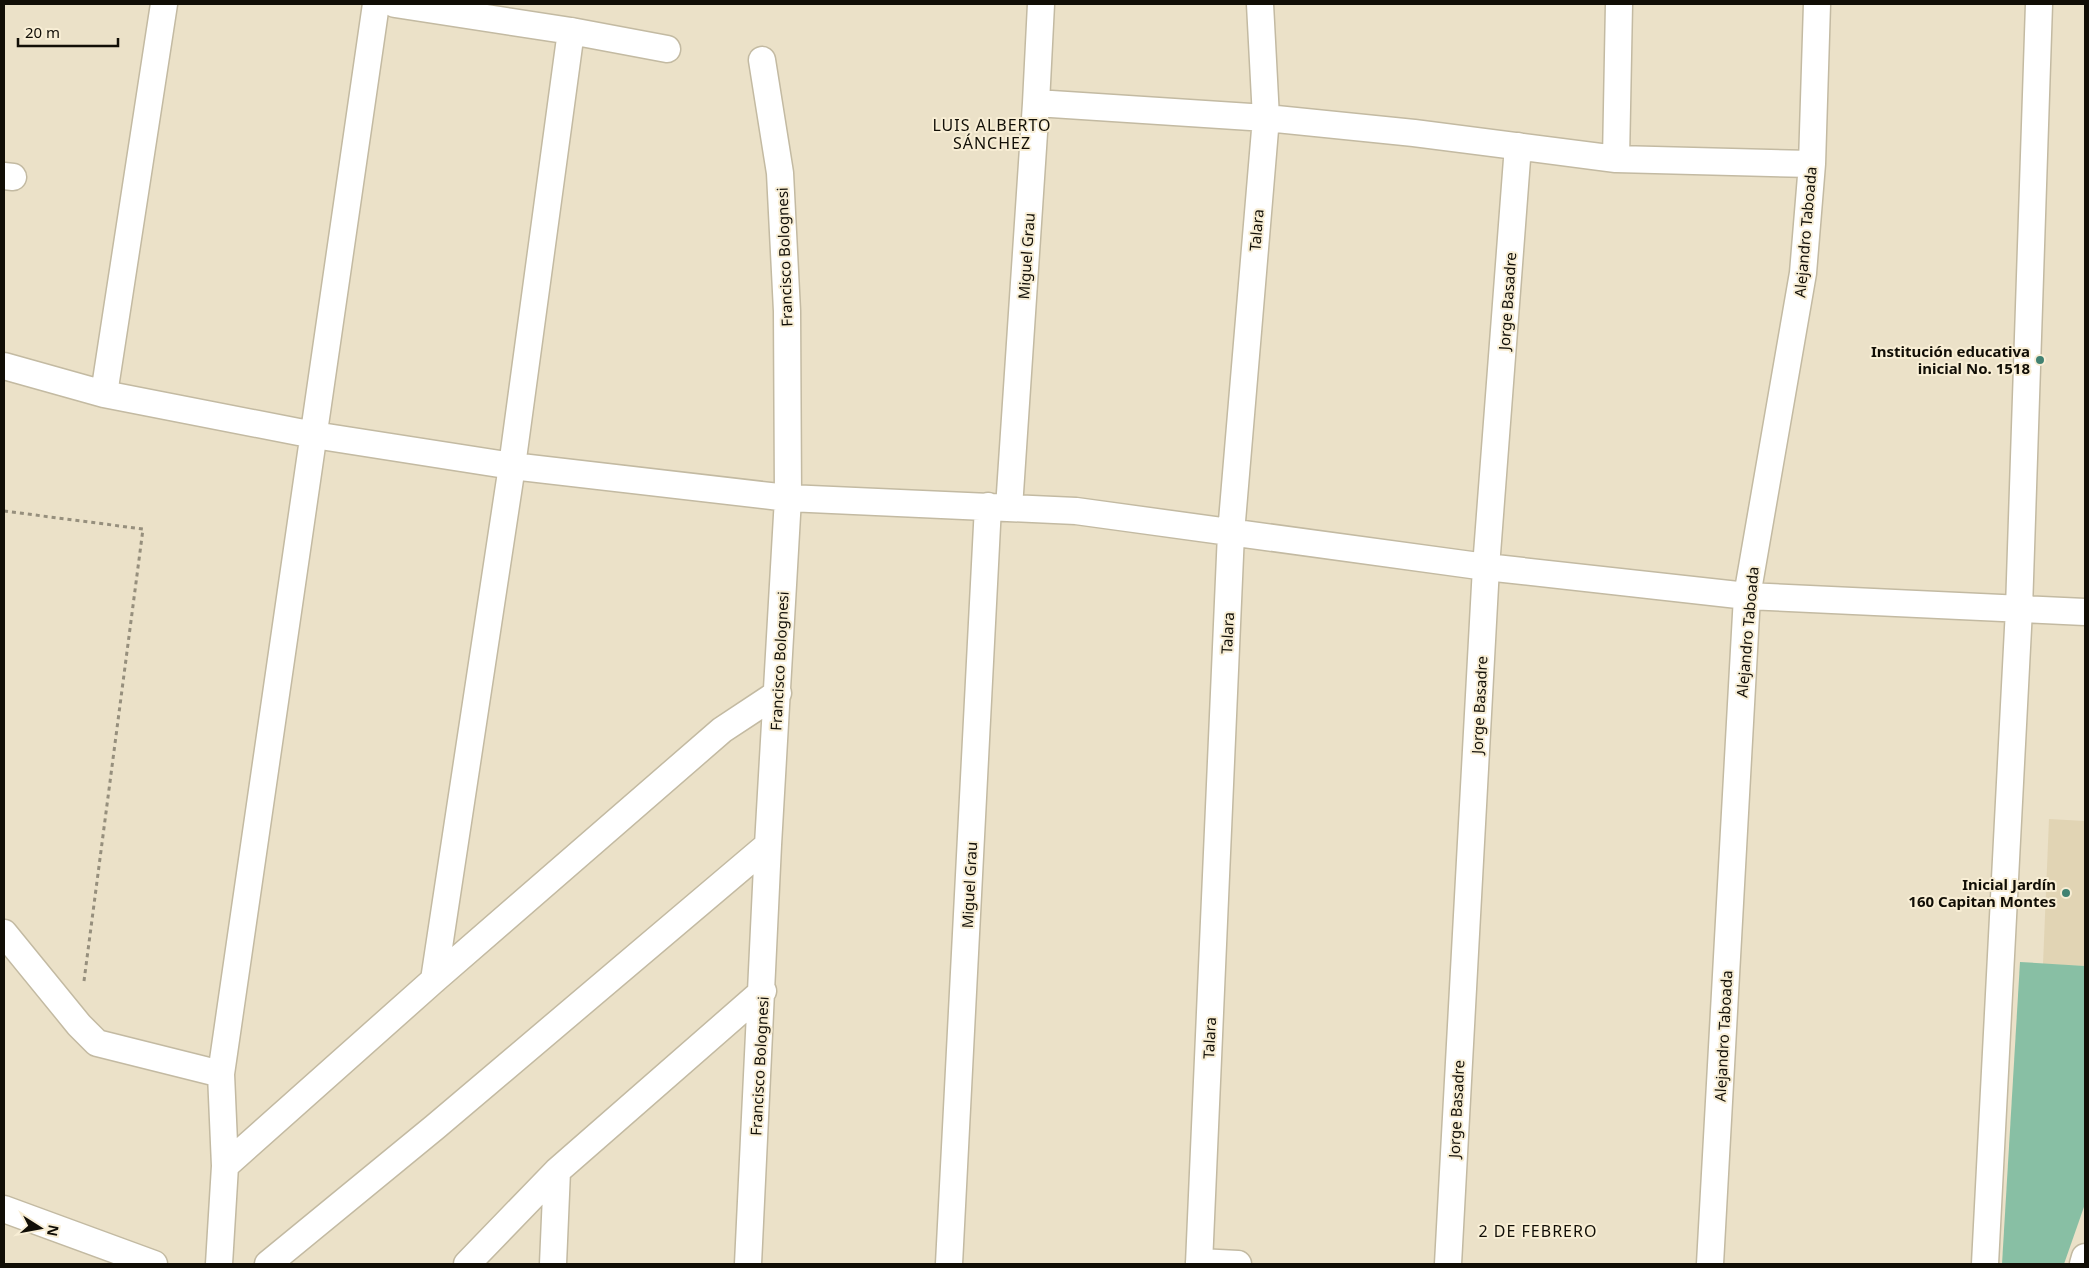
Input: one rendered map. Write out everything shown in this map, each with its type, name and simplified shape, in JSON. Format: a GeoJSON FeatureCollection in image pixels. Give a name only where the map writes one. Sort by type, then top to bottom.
{"type":"FeatureCollection","features":[{"type":"Feature","properties":{"kind":"street"},"geometry":{"type":"LineString","coordinates":[[104,394],[164,4]]}},
{"type":"Feature","properties":{"kind":"street"},"geometry":{"type":"LineString","coordinates":[[219,1264],[225,1166],[221,1074],[376,4]]}},
{"type":"Feature","properties":{"kind":"street"},"geometry":{"type":"LineString","coordinates":[[396,4],[571,31],[667,49]]}},
{"type":"Feature","properties":{"kind":"street","name":"Miguel Grau"},"geometry":{"type":"LineString","coordinates":[[949,1264],[998,507],[1036,104],[1041,4]]}},
{"type":"Feature","properties":{"kind":"street","name":"Talara"},"geometry":{"type":"LineString","coordinates":[[1199,1263],[1231,533],[1266,118],[1260,4]]}},
{"type":"Feature","properties":{"kind":"street"},"geometry":{"type":"LineString","coordinates":[[1616,159],[1619,4]]}},
{"type":"Feature","properties":{"kind":"street","name":"Alejandro Taboada"},"geometry":{"type":"LineString","coordinates":[[1710,1264],[1747,596],[1804,272],[1812,164],[1817,4]]}},
{"type":"Feature","properties":{"kind":"street"},"geometry":{"type":"LineString","coordinates":[[1985,1264],[2019,609],[2039,4]]}},
{"type":"Feature","properties":{"kind":"street"},"geometry":{"type":"LineString","coordinates":[[434,980],[512,466],[571,31]]}},
{"type":"Feature","properties":{"kind":"street","name":"Francisco Bolognesi"},"geometry":{"type":"LineString","coordinates":[[748,1264],[763,992],[768,845],[788,498],[787,311],[780,173],[762,60]]}},
{"type":"Feature","properties":{"kind":"street"},"geometry":{"type":"LineString","coordinates":[[1036,104],[1266,118],[1518,146],[1616,159],[1812,164]]}},
{"type":"Feature","properties":{"kind":"street","name":"Jorge Basadre"},"geometry":{"type":"LineString","coordinates":[[1448,1264],[1486,567],[1518,146]]}},
{"type":"Feature","properties":{"kind":"street"},"geometry":{"type":"LineString","coordinates":[[4,366],[104,394],[314,435],[512,466],[788,498],[1076,512],[1486,567],[1747,596],[2085,612]]}},
{"type":"Feature","properties":{"kind":"street"},"geometry":{"type":"LineString","coordinates":[[225,1166],[434,980],[722,730],[778,693]]}},
{"type":"Feature","properties":{"kind":"street"},"geometry":{"type":"LineString","coordinates":[[268,1264],[443,1121],[768,845]]}},
{"type":"Feature","properties":{"kind":"street"},"geometry":{"type":"LineString","coordinates":[[4,933],[96,1043],[221,1074]]}},
{"type":"Feature","properties":{"kind":"street"},"geometry":{"type":"LineString","coordinates":[[467,1264],[556,1171],[763,992]]}},
{"type":"Feature","properties":{"kind":"street"},"geometry":{"type":"LineString","coordinates":[[553,1264],[556,1171]]}},
{"type":"Feature","properties":{"kind":"street"},"geometry":{"type":"LineString","coordinates":[[4,1209],[154,1264]]}},
{"type":"Feature","properties":{"kind":"street"},"geometry":{"type":"LineString","coordinates":[[2083,1264],[2085,1257]]}},
{"type":"Feature","properties":{"kind":"street"},"geometry":{"type":"LineString","coordinates":[[1199,1263],[1238,1264]]}},
{"type":"Feature","properties":{"kind":"path"},"geometry":{"type":"LineString","coordinates":[[4,511],[143,529],[79,1025]]}},
{"type":"Feature","properties":{"kind":"shaded area","name":"Inicial Jardín 160 Capitan Montes"},"geometry":{"type":"Polygon","coordinates":[[[2049,819],[2085,821],[2085,966],[2043,964],[2049,819]]]}},
{"type":"Feature","properties":{"kind":"green space"},"geometry":{"type":"Polygon","coordinates":[[[2020,962],[2085,966],[2085,1204],[2064,1264],[2002,1264],[2020,962]]]}},
{"type":"Feature","properties":{"kind":"place","name":"Institución educativa inicial No. 1518"},"geometry":{"type":"Point","coordinates":[2040,360]}},
{"type":"Feature","properties":{"kind":"place","name":"Inicial Jardín 160 Capitan Montes"},"geometry":{"type":"Point","coordinates":[2066,893]}},
{"type":"Feature","properties":{"kind":"district","name":"LUIS ALBERTO SÁNCHEZ"},"geometry":{"type":"Point","coordinates":[992,134]}},
{"type":"Feature","properties":{"kind":"district","name":"2 DE FEBRERO"},"geometry":{"type":"Point","coordinates":[1538,1231]}}]}
